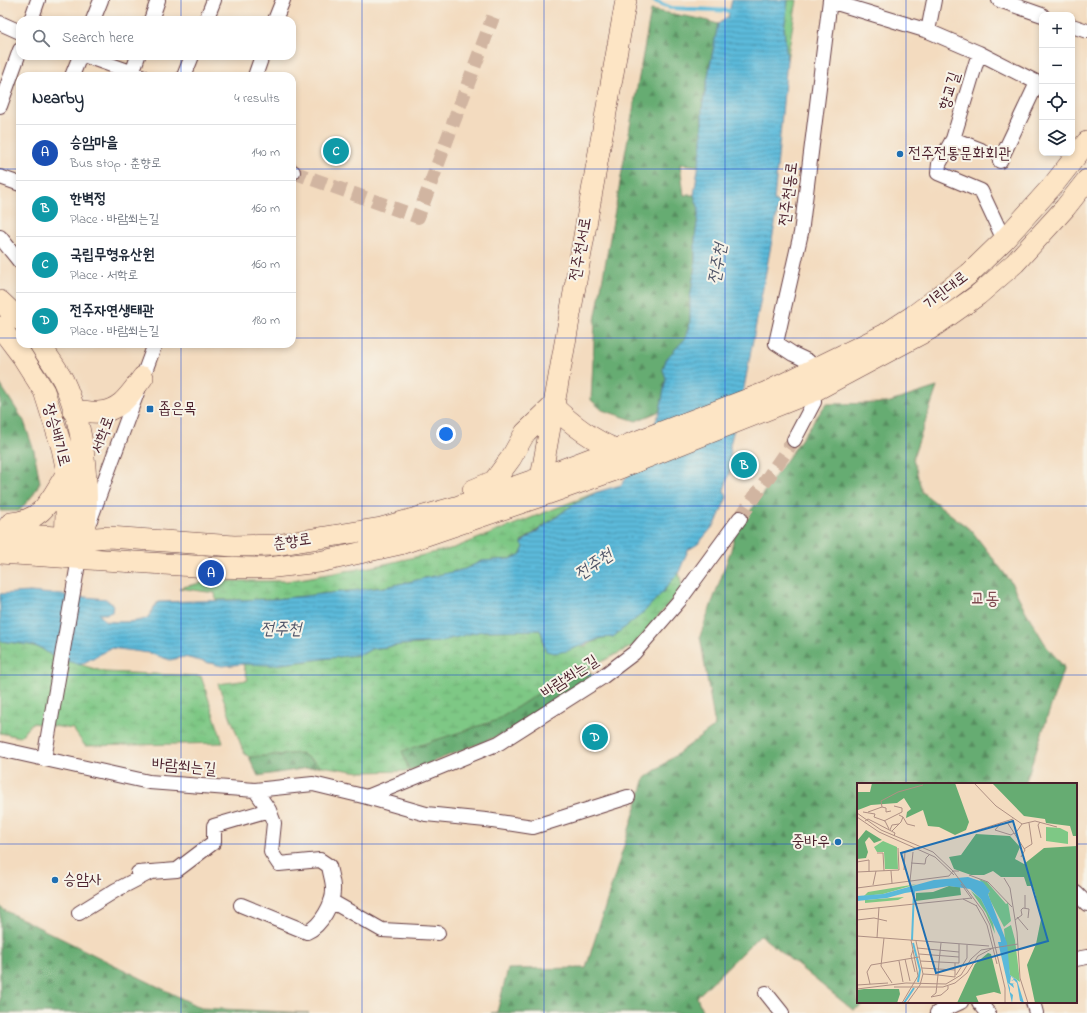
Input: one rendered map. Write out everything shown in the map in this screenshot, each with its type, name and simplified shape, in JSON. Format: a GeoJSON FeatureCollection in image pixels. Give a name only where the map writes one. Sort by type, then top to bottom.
{"type":"FeatureCollection","features":[{"type":"Feature","properties":{"kind":"street"},"geometry":{"type":"LineString","coordinates":[[32,16],[38,0]]}},
{"type":"Feature","properties":{"kind":"street"},"geometry":{"type":"LineString","coordinates":[[95,16],[101,0]]}},
{"type":"Feature","properties":{"kind":"street"},"geometry":{"type":"LineString","coordinates":[[152,16],[158,0]]}},
{"type":"Feature","properties":{"kind":"street"},"geometry":{"type":"LineString","coordinates":[[208,16],[214,0]]}},
{"type":"Feature","properties":{"kind":"street"},"geometry":{"type":"LineString","coordinates":[[277,16],[283,0]]}},
{"type":"Feature","properties":{"kind":"street","name":"전주천서로"},"geometry":{"type":"LineString","coordinates":[[539,488],[626,0]]}},
{"type":"Feature","properties":{"kind":"street"},"geometry":{"type":"LineString","coordinates":[[928,31],[934,0]]}},
{"type":"Feature","properties":{"kind":"street"},"geometry":{"type":"LineString","coordinates":[[999,0],[1039,14]]}},
{"type":"Feature","properties":{"kind":"street"},"geometry":{"type":"LineString","coordinates":[[830,1],[928,31],[979,53],[1039,84],[1000,162]]}},
{"type":"Feature","properties":{"kind":"street","name":"전주천동로"},"geometry":{"type":"LineString","coordinates":[[811,382],[808,361],[793,354],[776,343],[801,233],[830,1]]}},
{"type":"Feature","properties":{"kind":"street"},"geometry":{"type":"LineString","coordinates":[[0,23],[16,30]]}},
{"type":"Feature","properties":{"kind":"street"},"geometry":{"type":"LineString","coordinates":[[1075,27],[1087,32]]}},
{"type":"Feature","properties":{"kind":"street","name":"향교길"},"geometry":{"type":"LineString","coordinates":[[979,53],[953,139],[939,164],[938,173],[981,190],[1004,240]]}},
{"type":"Feature","properties":{"kind":"street"},"geometry":{"type":"LineString","coordinates":[[0,106],[16,60]]}},
{"type":"Feature","properties":{"kind":"street"},"geometry":{"type":"LineString","coordinates":[[74,72],[78,60]]}},
{"type":"Feature","properties":{"kind":"street"},"geometry":{"type":"LineString","coordinates":[[96,60],[127,72]]}},
{"type":"Feature","properties":{"kind":"street"},"geometry":{"type":"LineString","coordinates":[[135,72],[137,60]]}},
{"type":"Feature","properties":{"kind":"street"},"geometry":{"type":"LineString","coordinates":[[186,72],[190,60]]}},
{"type":"Feature","properties":{"kind":"street"},"geometry":{"type":"LineString","coordinates":[[256,72],[261,60]]}},
{"type":"Feature","properties":{"kind":"street"},"geometry":{"type":"LineString","coordinates":[[953,139],[982,150]]}},
{"type":"Feature","properties":{"kind":"street","name":"기린대로"},"geometry":{"type":"LineString","coordinates":[[811,382],[913,316],[969,274],[1004,240],[1054,184],[1087,142]]}},
{"type":"Feature","properties":{"kind":"street"},"geometry":{"type":"LineString","coordinates":[[0,177],[16,183]]}},
{"type":"Feature","properties":{"kind":"street","name":"기린대로"},"geometry":{"type":"LineString","coordinates":[[766,401],[930,329],[978,295],[1015,263],[1065,208],[1087,180]]}},
{"type":"Feature","properties":{"kind":"street"},"geometry":{"type":"LineString","coordinates":[[0,237],[16,257]]}},
{"type":"Feature","properties":{"kind":"street"},"geometry":{"type":"LineString","coordinates":[[0,301],[16,316]]}},
{"type":"Feature","properties":{"kind":"street","name":"장승배기로"},"geometry":{"type":"LineString","coordinates":[[0,326],[16,348]]}},
{"type":"Feature","properties":{"kind":"street","name":"장승배기로"},"geometry":{"type":"LineString","coordinates":[[16,348],[44,391],[62,448],[67,472],[73,553]]}},
{"type":"Feature","properties":{"kind":"street"},"geometry":{"type":"LineString","coordinates":[[43,348],[63,380],[82,436],[86,498],[73,553]]}},
{"type":"Feature","properties":{"kind":"street","name":"서학로"},"geometry":{"type":"LineString","coordinates":[[44,759],[49,736],[73,553],[154,348]]}},
{"type":"Feature","properties":{"kind":"street"},"geometry":{"type":"LineString","coordinates":[[73,411],[111,411],[123,402],[143,377]]}},
{"type":"Feature","properties":{"kind":"street"},"geometry":{"type":"LineString","coordinates":[[794,440],[814,402],[811,382]]}},
{"type":"Feature","properties":{"kind":"street","name":"춘향로"},"geometry":{"type":"LineString","coordinates":[[73,553],[109,537],[184,543],[276,545],[381,528],[460,506],[539,488],[571,485],[615,470],[766,401]]}},
{"type":"Feature","properties":{"kind":"street","name":"춘향로"},"geometry":{"type":"LineString","coordinates":[[1,540],[73,553],[209,567],[266,568],[319,562],[400,544],[539,488],[573,464],[615,449],[766,401]]}},
{"type":"Feature","properties":{"kind":"street"},"geometry":{"type":"LineString","coordinates":[[460,506],[460,496],[494,481],[511,458],[525,433],[553,406],[572,425],[615,449]]}},
{"type":"Feature","properties":{"kind":"street"},"geometry":{"type":"LineString","coordinates":[[1,540],[11,524],[24,522],[34,518],[42,512],[67,472]]}},
{"type":"Feature","properties":{"kind":"street","name":"바람쐬는길"},"geometry":{"type":"LineString","coordinates":[[367,797],[499,743],[601,678],[634,653],[679,601],[740,518]]}},
{"type":"Feature","properties":{"kind":"street","name":"바람쐬는길"},"geometry":{"type":"LineString","coordinates":[[0,749],[149,782],[255,790],[313,784],[367,797],[426,814],[486,820],[533,827],[628,797]]}},
{"type":"Feature","properties":{"kind":"street"},"geometry":{"type":"LineString","coordinates":[[241,905],[307,932],[314,929],[330,906],[334,888],[329,866],[320,860],[279,864],[271,852],[274,823],[269,810],[255,790]]}},
{"type":"Feature","properties":{"kind":"street"},"geometry":{"type":"LineString","coordinates":[[80,913],[145,872],[177,870],[198,856],[214,842],[214,826],[269,810]]}},
{"type":"Feature","properties":{"kind":"street"},"geometry":{"type":"LineString","coordinates":[[1077,894],[1087,904]]}},
{"type":"Feature","properties":{"kind":"street"},"geometry":{"type":"LineString","coordinates":[[331,901],[382,930],[438,933]]}},
{"type":"Feature","properties":{"kind":"street"},"geometry":{"type":"LineString","coordinates":[[1077,959],[1087,957]]}},
{"type":"Feature","properties":{"kind":"street"},"geometry":{"type":"LineString","coordinates":[[766,993],[782,1013]]}},
{"type":"Feature","properties":{"kind":"street"},"geometry":{"type":"LineString","coordinates":[[937,1013],[960,1003]]}},
{"type":"Feature","properties":{"kind":"street"},"geometry":{"type":"LineString","coordinates":[[980,1003],[988,1013]]}},
{"type":"Feature","properties":{"kind":"street"},"geometry":{"type":"LineString","coordinates":[[1033,1003],[1036,1013]]}},
{"type":"Feature","properties":{"kind":"green space"},"geometry":{"type":"Polygon","coordinates":[[[788,0],[797,0],[787,60],[784,29],[788,0]]]}},
{"type":"Feature","properties":{"kind":"green space"},"geometry":{"type":"Polygon","coordinates":[[[651,10],[701,19],[718,24],[702,108],[702,143],[699,166],[680,164],[684,195],[694,195],[699,209],[695,238],[695,266],[690,299],[690,322],[685,339],[676,348],[663,370],[666,378],[660,411],[636,421],[602,410],[591,400],[595,321],[651,10]]]}},
{"type":"Feature","properties":{"kind":"green space"},"geometry":{"type":"Polygon","coordinates":[[[0,384],[24,421],[34,451],[40,482],[33,495],[19,511],[0,511],[0,384]]]}},
{"type":"Feature","properties":{"kind":"green space"},"geometry":{"type":"Polygon","coordinates":[[[937,387],[913,458],[922,492],[972,531],[1011,582],[1025,610],[1047,647],[1064,667],[1025,783],[857,783],[857,1003],[868,1003],[853,1010],[760,935],[697,997],[703,1013],[491,1013],[497,1012],[508,969],[586,968],[645,778],[715,726],[700,636],[731,550],[735,533],[826,404],[887,403],[937,387]]]}},
{"type":"Feature","properties":{"kind":"green space"},"geometry":{"type":"Polygon","coordinates":[[[597,492],[571,506],[521,542],[524,547],[521,554],[511,559],[482,561],[465,569],[386,587],[277,599],[216,600],[215,593],[179,588],[208,581],[287,581],[376,566],[454,548],[597,492]]]}},
{"type":"Feature","properties":{"kind":"green space"},"geometry":{"type":"Polygon","coordinates":[[[679,572],[682,588],[633,646],[542,691],[497,720],[402,751],[409,771],[360,772],[321,766],[301,753],[249,757],[244,753],[218,684],[248,680],[243,664],[273,665],[363,654],[371,649],[421,644],[482,631],[540,630],[543,636],[543,644],[585,646],[601,638],[613,637],[662,593],[679,572]]]}},
{"type":"Feature","properties":{"kind":"green space"},"geometry":{"type":"Polygon","coordinates":[[[0,641],[41,648],[52,656],[105,672],[201,676],[223,743],[85,746],[73,729],[32,723],[20,737],[0,733],[0,641]]]}},
{"type":"Feature","properties":{"kind":"green space"},"geometry":{"type":"Polygon","coordinates":[[[588,669],[593,677],[506,733],[409,771],[402,751],[497,720],[542,691],[588,669]]]}},
{"type":"Feature","properties":{"kind":"green space"},"geometry":{"type":"Polygon","coordinates":[[[301,753],[321,766],[258,776],[249,757],[301,753]]]}},
{"type":"Feature","properties":{"kind":"green space"},"geometry":{"type":"Polygon","coordinates":[[[0,906],[4,910],[201,1008],[309,1013],[0,1013],[0,906]]]}},
{"type":"Feature","properties":{"kind":"water","name":"전주천"},"geometry":{"type":"Polygon","coordinates":[[[732,0],[788,0],[784,29],[787,60],[774,201],[779,203],[743,393],[730,445],[731,468],[724,490],[727,497],[716,523],[698,544],[688,550],[679,572],[642,614],[613,637],[601,638],[567,651],[554,653],[546,651],[540,630],[482,631],[438,642],[371,649],[363,654],[273,665],[243,664],[222,666],[184,657],[170,660],[149,653],[111,648],[80,665],[52,656],[41,648],[0,641],[0,594],[30,592],[106,599],[113,605],[112,612],[99,614],[105,621],[121,622],[145,619],[158,602],[277,599],[386,587],[465,569],[482,561],[511,559],[521,554],[524,547],[521,543],[571,506],[597,492],[621,485],[639,462],[660,411],[666,378],[663,370],[666,359],[685,339],[690,322],[690,299],[695,266],[695,238],[699,209],[694,195],[702,143],[702,108],[718,24],[728,17],[732,0]]]}},
{"type":"Feature","properties":{"kind":"waterway"},"geometry":{"type":"LineString","coordinates":[[652,0],[672,8],[734,11]]}},
{"type":"Feature","properties":{"kind":"tunnel"},"geometry":{"type":"LineString","coordinates":[[296,173],[418,217],[493,17]]}},
{"type":"Feature","properties":{"kind":"tunnel"},"geometry":{"type":"LineString","coordinates":[[740,518],[794,440]]}},
{"type":"Feature","properties":{"kind":"place","name":"국립무형유산원"},"geometry":{"type":"Point","coordinates":[336,151]}},
{"type":"Feature","properties":{"kind":"place","name":"전주전통문화회관"},"geometry":{"type":"Point","coordinates":[900,154]}},
{"type":"Feature","properties":{"kind":"place","name":"좁은목"},"geometry":{"type":"Point","coordinates":[150,409]}},
{"type":"Feature","properties":{"kind":"place","name":"한벽정"},"geometry":{"type":"Point","coordinates":[744,465]}},
{"type":"Feature","properties":{"kind":"place","name":"승암마을"},"geometry":{"type":"Point","coordinates":[211,573]}},
{"type":"Feature","properties":{"kind":"place","name":"전주자연생태관"},"geometry":{"type":"Point","coordinates":[595,737]}},
{"type":"Feature","properties":{"kind":"place","name":"중바우"},"geometry":{"type":"Point","coordinates":[838,842]}},
{"type":"Feature","properties":{"kind":"place","name":"승암사"},"geometry":{"type":"Point","coordinates":[55,880]}},
{"type":"Feature","properties":{"kind":"district","name":"교동"},"geometry":{"type":"Point","coordinates":[985,600]}}]}
